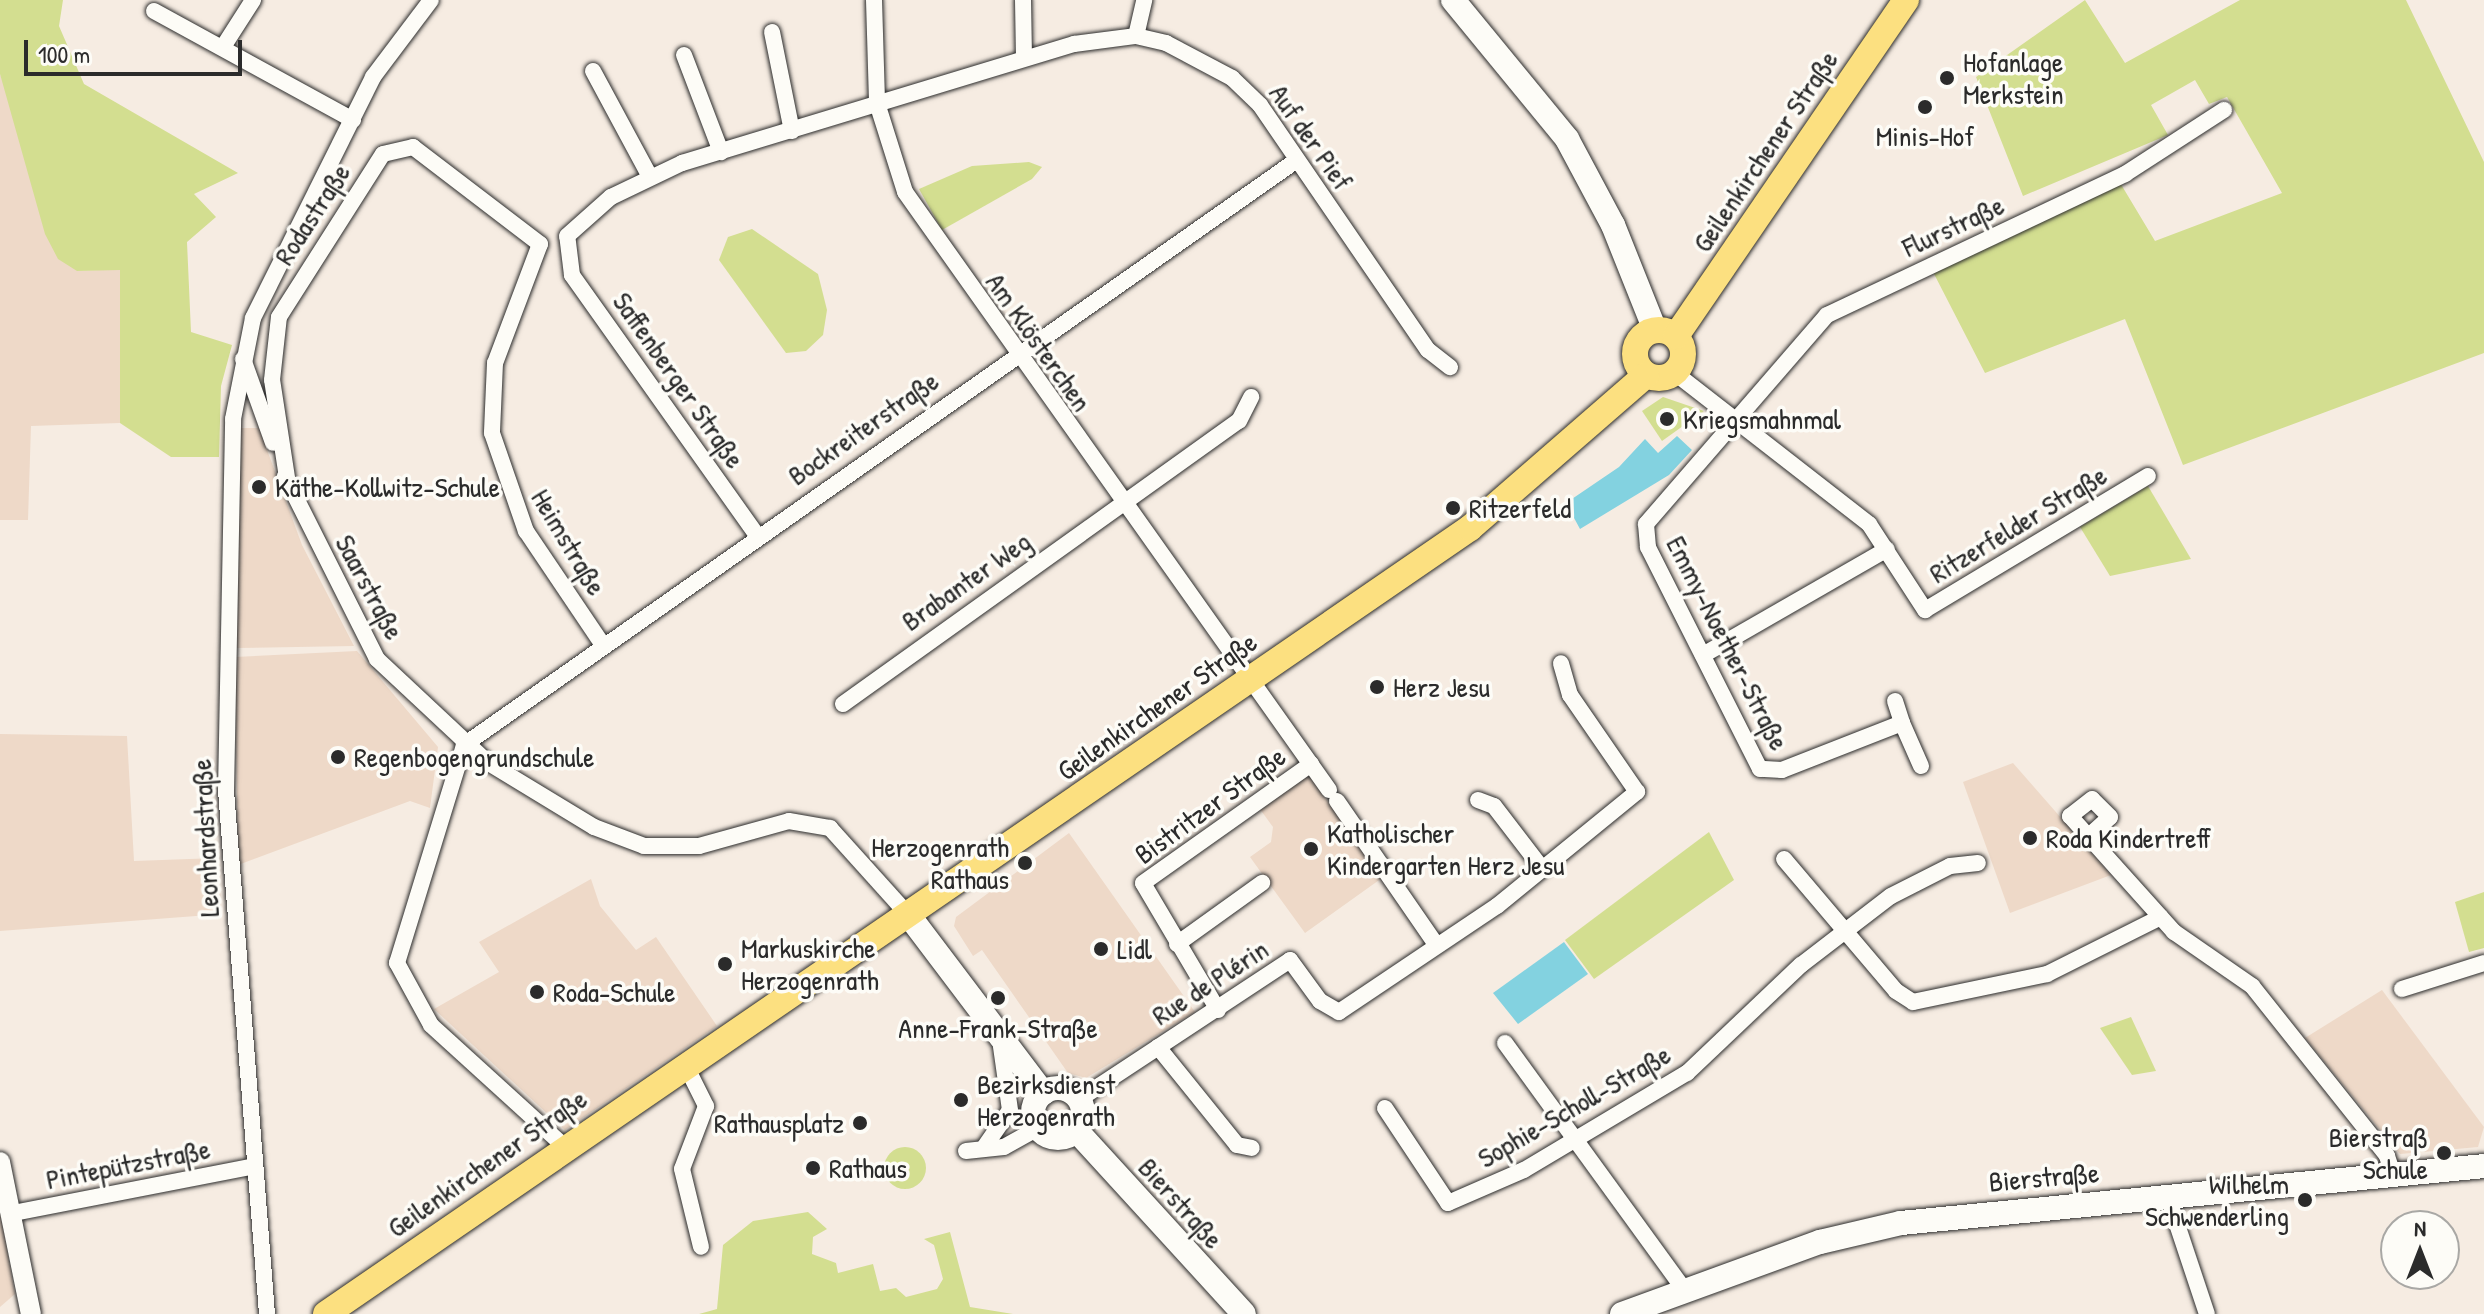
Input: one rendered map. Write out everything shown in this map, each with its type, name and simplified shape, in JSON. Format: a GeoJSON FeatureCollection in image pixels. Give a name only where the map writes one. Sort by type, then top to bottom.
{"type":"FeatureCollection","features":[{"type":"Feature","properties":{"kind":"main road"},"geometry":{"type":"LineString","coordinates":[[1453,0],[1567,139],[1665,333],[1683,359],[1675,373],[1646,375]]}},
{"type":"Feature","properties":{"kind":"main road","name":"Geilenkirchener Straße"},"geometry":{"type":"LineString","coordinates":[[326,1314],[565,1147],[910,917],[1495,509],[1646,375],[1636,346],[1665,333],[1906,0]]}},
{"type":"Feature","properties":{"kind":"main road"},"geometry":{"type":"LineString","coordinates":[[910,917],[1043,1093]]}},
{"type":"Feature","properties":{"kind":"main road"},"geometry":{"type":"LineString","coordinates":[[1059,1088],[1078,1100],[1076,1130],[1052,1137],[1038,1128],[1033,1113],[1043,1093],[1059,1088]]}},
{"type":"Feature","properties":{"kind":"main road","name":"Bierstraße"},"geometry":{"type":"LineString","coordinates":[[1076,1130],[1244,1314]]}},
{"type":"Feature","properties":{"kind":"main road","name":"Bierstraße"},"geometry":{"type":"LineString","coordinates":[[1622,1314],[1820,1242],[1901,1223],[2484,1166]]}},
{"type":"Feature","properties":{"kind":"street"},"geometry":{"type":"LineString","coordinates":[[223,47],[253,0]]}},
{"type":"Feature","properties":{"kind":"street"},"geometry":{"type":"LineString","coordinates":[[242,358],[253,318],[380,66],[431,0]]}},
{"type":"Feature","properties":{"kind":"street","name":"Am Klösterchen"},"geometry":{"type":"LineString","coordinates":[[874,0],[877,103],[905,192],[1015,354],[1251,679],[1435,943]]}},
{"type":"Feature","properties":{"kind":"street"},"geometry":{"type":"LineString","coordinates":[[1023,0],[1024,58]]}},
{"type":"Feature","properties":{"kind":"street"},"geometry":{"type":"LineString","coordinates":[[1136,36],[1144,0]]}},
{"type":"Feature","properties":{"kind":"street"},"geometry":{"type":"LineString","coordinates":[[154,11],[223,47],[351,126]]}},
{"type":"Feature","properties":{"kind":"street"},"geometry":{"type":"LineString","coordinates":[[772,32],[792,131]]}},
{"type":"Feature","properties":{"kind":"street","name":"Auf der Pief"},"geometry":{"type":"LineString","coordinates":[[564,253],[567,236],[587,216],[650,177],[1024,58],[1136,36],[1187,51],[1232,78],[1297,160],[1428,350],[1450,367]]}},
{"type":"Feature","properties":{"kind":"street"},"geometry":{"type":"LineString","coordinates":[[684,55],[721,152]]}},
{"type":"Feature","properties":{"kind":"street"},"geometry":{"type":"LineString","coordinates":[[593,71],[650,177]]}},
{"type":"Feature","properties":{"kind":"street","name":"Flurstraße"},"geometry":{"type":"LineString","coordinates":[[1733,426],[1836,309],[2125,174],[2224,110]]}},
{"type":"Feature","properties":{"kind":"street","name":"Rodastraße"},"geometry":{"type":"LineString","coordinates":[[288,484],[272,380],[279,317],[383,154],[413,147],[537,236]]}},
{"type":"Feature","properties":{"kind":"street","name":"Bockreiterstraße"},"geometry":{"type":"LineString","coordinates":[[464,745],[601,642],[1297,160]]}},
{"type":"Feature","properties":{"kind":"street","name":"Heimstraße"},"geometry":{"type":"LineString","coordinates":[[537,236],[541,252],[495,363],[492,433],[526,531],[601,642]]}},
{"type":"Feature","properties":{"kind":"street","name":"Saffenberger Straße"},"geometry":{"type":"LineString","coordinates":[[564,253],[572,275],[756,534]]}},
{"type":"Feature","properties":{"kind":"street","name":"Saarstraße"},"geometry":{"type":"LineString","coordinates":[[242,358],[288,484],[377,659],[464,745],[594,827],[644,846],[699,846],[789,821],[830,828],[910,917]]}},
{"type":"Feature","properties":{"kind":"street","name":"Leonhardstraße"},"geometry":{"type":"LineString","coordinates":[[242,358],[232,443],[226,777],[267,1314]]}},
{"type":"Feature","properties":{"kind":"street","name":"Ritzerfelder Straße"},"geometry":{"type":"LineString","coordinates":[[1675,373],[1733,426],[1855,512],[1887,549],[1925,610],[2148,476]]}},
{"type":"Feature","properties":{"kind":"street","name":"Brabanter Weg"},"geometry":{"type":"LineString","coordinates":[[843,704],[1239,421],[1251,397]]}},
{"type":"Feature","properties":{"kind":"street","name":"Emmy-Noether-Straße"},"geometry":{"type":"LineString","coordinates":[[1733,426],[1645,533],[1703,655],[1765,772],[1902,723]]}},
{"type":"Feature","properties":{"kind":"street"},"geometry":{"type":"LineString","coordinates":[[1703,655],[1887,549]]}},
{"type":"Feature","properties":{"kind":"street"},"geometry":{"type":"LineString","coordinates":[[1435,943],[1497,906],[1541,867],[1637,792],[1570,695],[1561,663]]}},
{"type":"Feature","properties":{"kind":"street"},"geometry":{"type":"LineString","coordinates":[[1895,701],[1921,766]]}},
{"type":"Feature","properties":{"kind":"street"},"geometry":{"type":"LineString","coordinates":[[464,745],[397,963],[431,1025],[565,1147]]}},
{"type":"Feature","properties":{"kind":"street","name":"Bistritzer Straße"},"geometry":{"type":"LineString","coordinates":[[1218,1010],[1141,890],[1147,877],[1311,764]]}},
{"type":"Feature","properties":{"kind":"street"},"geometry":{"type":"LineString","coordinates":[[1478,800],[1494,806],[1541,867]]}},
{"type":"Feature","properties":{"kind":"street"},"geometry":{"type":"LineString","coordinates":[[2089,836],[2161,917],[2252,986],[2387,1156],[2393,1175]]}},
{"type":"Feature","properties":{"kind":"street"},"geometry":{"type":"LineString","coordinates":[[1784,859],[1842,930],[1913,1002],[2047,974],[2161,917]]}},
{"type":"Feature","properties":{"kind":"street","name":"Sophie-Scholl-Straße"},"geometry":{"type":"LineString","coordinates":[[1385,1108],[1448,1203],[1524,1170],[1572,1136],[1714,1053],[1801,965],[1842,930],[1919,880],[1978,863]]}},
{"type":"Feature","properties":{"kind":"street"},"geometry":{"type":"LineString","coordinates":[[1177,944],[1262,883]]}},
{"type":"Feature","properties":{"kind":"street","name":"Rue de Plérin"},"geometry":{"type":"LineString","coordinates":[[1078,1100],[1290,960],[1320,1001],[1339,1012],[1435,943]]}},
{"type":"Feature","properties":{"kind":"street"},"geometry":{"type":"LineString","coordinates":[[2402,989],[2484,963]]}},
{"type":"Feature","properties":{"kind":"street"},"geometry":{"type":"LineString","coordinates":[[992,1023],[1012,1098],[975,1150],[1038,1128]]}},
{"type":"Feature","properties":{"kind":"street"},"geometry":{"type":"LineString","coordinates":[[1505,1043],[1685,1291]]}},
{"type":"Feature","properties":{"kind":"street"},"geometry":{"type":"LineString","coordinates":[[1158,1047],[1237,1145],[1252,1148]]}},
{"type":"Feature","properties":{"kind":"street"},"geometry":{"type":"LineString","coordinates":[[686,1066],[706,1106],[682,1169],[701,1247]]}},
{"type":"Feature","properties":{"kind":"street"},"geometry":{"type":"LineString","coordinates":[[0,1162],[13,1213],[31,1314]]}},
{"type":"Feature","properties":{"kind":"street","name":"Pintepützstraße"},"geometry":{"type":"LineString","coordinates":[[13,1213],[254,1166]]}},
{"type":"Feature","properties":{"kind":"street"},"geometry":{"type":"LineString","coordinates":[[2168,1197],[2207,1314]]}},
{"type":"Feature","properties":{"kind":"shaded area"},"geometry":{"type":"Polygon","coordinates":[[[0,74],[77,271],[120,269],[120,423],[31,426],[28,520],[0,520],[0,74]]]}},
{"type":"Feature","properties":{"kind":"shaded area","name":"Käthe-Kollwitz-Schule"},"geometry":{"type":"Polygon","coordinates":[[[239,428],[259,428],[302,545],[354,646],[236,648],[239,428]]]}},
{"type":"Feature","properties":{"kind":"shaded area","name":"Regenbogengrundschule"},"geometry":{"type":"Polygon","coordinates":[[[357,651],[438,747],[430,808],[410,801],[238,865],[235,657],[357,651]]]}},
{"type":"Feature","properties":{"kind":"shaded area"},"geometry":{"type":"Polygon","coordinates":[[[0,734],[127,736],[134,861],[217,858],[222,914],[0,931],[0,734]]]}},
{"type":"Feature","properties":{"kind":"shaded area","name":"Roda Kindertreff"},"geometry":{"type":"Polygon","coordinates":[[[2013,763],[2111,875],[2010,913],[1963,782],[2013,763]]]}},
{"type":"Feature","properties":{"kind":"shaded area","name":"Katholischer Kindergarten Herz Jesu"},"geometry":{"type":"Polygon","coordinates":[[[1306,771],[1382,878],[1305,933],[1250,857],[1271,842],[1273,827],[1257,805],[1306,771]]]}},
{"type":"Feature","properties":{"kind":"shaded area"},"geometry":{"type":"Polygon","coordinates":[[[1069,833],[1195,1012],[1086,1078],[1068,1073],[982,950],[973,956],[954,926],[956,917],[1069,833]]]}},
{"type":"Feature","properties":{"kind":"shaded area","name":"Roda-Schule"},"geometry":{"type":"Polygon","coordinates":[[[591,879],[600,906],[636,950],[656,937],[717,1026],[565,1130],[434,1009],[499,972],[479,942],[591,879]]]}},
{"type":"Feature","properties":{"kind":"shaded area"},"geometry":{"type":"Polygon","coordinates":[[[2382,990],[2484,1127],[2478,1147],[2400,1154],[2305,1038],[2382,990]]]}},
{"type":"Feature","properties":{"kind":"shaded area"},"geometry":{"type":"Polygon","coordinates":[[[0,1211],[15,1294],[0,1307],[0,1211]]]}},
{"type":"Feature","properties":{"kind":"green space"},"geometry":{"type":"Polygon","coordinates":[[[0,0],[63,0],[59,26],[84,84],[238,173],[194,194],[216,217],[187,242],[191,332],[232,345],[221,386],[219,457],[171,457],[120,423],[120,270],[77,271],[58,259],[45,234],[0,74],[0,0]]]}},
{"type":"Feature","properties":{"kind":"green space"},"geometry":{"type":"Polygon","coordinates":[[[2085,0],[2125,63],[2240,0],[2406,0],[2484,162],[2484,353],[2183,465],[2125,319],[1985,373],[1932,270],[2119,181],[2155,241],[2282,193],[2227,97],[2209,104],[2195,80],[2151,105],[2168,135],[2023,196],[1976,77],[2085,0]]]}},
{"type":"Feature","properties":{"kind":"green space"},"geometry":{"type":"Polygon","coordinates":[[[1029,162],[1042,167],[1032,179],[942,230],[919,189],[972,166],[1029,162]]]}},
{"type":"Feature","properties":{"kind":"green space"},"geometry":{"type":"Polygon","coordinates":[[[752,229],[818,274],[827,310],[823,335],[806,351],[786,353],[719,260],[728,237],[752,229]]]}},
{"type":"Feature","properties":{"kind":"green space"},"geometry":{"type":"Polygon","coordinates":[[[1663,397],[1704,411],[1662,441],[1642,411],[1663,397]]]}},
{"type":"Feature","properties":{"kind":"green space"},"geometry":{"type":"Polygon","coordinates":[[[2148,486],[2191,559],[2110,576],[2080,527],[2148,486]]]}},
{"type":"Feature","properties":{"kind":"green space"},"geometry":{"type":"Polygon","coordinates":[[[1709,832],[1734,880],[1594,979],[1565,940],[1709,832]]]}},
{"type":"Feature","properties":{"kind":"green space"},"geometry":{"type":"Polygon","coordinates":[[[2484,892],[2484,948],[2469,952],[2455,902],[2484,892]]]}},
{"type":"Feature","properties":{"kind":"green space"},"geometry":{"type":"Polygon","coordinates":[[[2131,1017],[2156,1071],[2132,1075],[2100,1028],[2131,1017]]]}},
{"type":"Feature","properties":{"kind":"green space"},"geometry":{"type":"Polygon","coordinates":[[[905,1147],[920,1153],[926,1168],[920,1183],[905,1189],[890,1183],[884,1168],[890,1153],[905,1147]]]}},
{"type":"Feature","properties":{"kind":"green space"},"geometry":{"type":"Polygon","coordinates":[[[808,1212],[827,1229],[813,1237],[812,1254],[836,1263],[838,1273],[873,1264],[880,1291],[896,1288],[906,1297],[937,1289],[943,1279],[934,1245],[924,1239],[950,1232],[970,1307],[1013,1314],[699,1314],[717,1309],[723,1245],[753,1221],[808,1212]]]}},
{"type":"Feature","properties":{"kind":"water"},"geometry":{"type":"Polygon","coordinates":[[[1677,436],[1692,450],[1669,475],[1580,529],[1566,503],[1619,467],[1645,439],[1658,453],[1677,436]]]}},
{"type":"Feature","properties":{"kind":"water"},"geometry":{"type":"Polygon","coordinates":[[[1564,942],[1588,974],[1518,1024],[1493,993],[1564,942]]]}},
{"type":"Feature","properties":{"kind":"place","name":"Hofanlage Merkstein"},"geometry":{"type":"Point","coordinates":[1947,78]}},
{"type":"Feature","properties":{"kind":"place","name":"Minis-Hof"},"geometry":{"type":"Point","coordinates":[1925,107]}},
{"type":"Feature","properties":{"kind":"place","name":"Kriegsmahnmal"},"geometry":{"type":"Point","coordinates":[1667,419]}},
{"type":"Feature","properties":{"kind":"place","name":"Käthe-Kollwitz-Schule"},"geometry":{"type":"Point","coordinates":[259,487]}},
{"type":"Feature","properties":{"kind":"place","name":"Ritzerfeld"},"geometry":{"type":"Point","coordinates":[1453,508]}},
{"type":"Feature","properties":{"kind":"place","name":"Herz Jesu"},"geometry":{"type":"Point","coordinates":[1377,687]}},
{"type":"Feature","properties":{"kind":"place","name":"Regenbogengrundschule"},"geometry":{"type":"Point","coordinates":[338,757]}},
{"type":"Feature","properties":{"kind":"place","name":"Roda Kindertreff"},"geometry":{"type":"Point","coordinates":[2030,838]}},
{"type":"Feature","properties":{"kind":"place","name":"Katholischer Kindergarten Herz Jesu"},"geometry":{"type":"Point","coordinates":[1311,849]}},
{"type":"Feature","properties":{"kind":"place","name":"Herzogenrath Rathaus"},"geometry":{"type":"Point","coordinates":[1025,863]}},
{"type":"Feature","properties":{"kind":"place","name":"Lidl"},"geometry":{"type":"Point","coordinates":[1101,949]}},
{"type":"Feature","properties":{"kind":"place","name":"Markuskirche Herzogenrath"},"geometry":{"type":"Point","coordinates":[725,964]}},
{"type":"Feature","properties":{"kind":"place","name":"Roda-Schule"},"geometry":{"type":"Point","coordinates":[537,992]}},
{"type":"Feature","properties":{"kind":"place","name":"Anne-Frank-Straße"},"geometry":{"type":"Point","coordinates":[998,998]}},
{"type":"Feature","properties":{"kind":"place","name":"Bezirksdienst Herzogenrath"},"geometry":{"type":"Point","coordinates":[961,1100]}},
{"type":"Feature","properties":{"kind":"place","name":"Rathausplatz"},"geometry":{"type":"Point","coordinates":[860,1123]}},
{"type":"Feature","properties":{"kind":"place","name":"Bierstraß Schule"},"geometry":{"type":"Point","coordinates":[2444,1153]}},
{"type":"Feature","properties":{"kind":"place","name":"Rathaus"},"geometry":{"type":"Point","coordinates":[813,1168]}},
{"type":"Feature","properties":{"kind":"place","name":"Wilhelm Schwenderling"},"geometry":{"type":"Point","coordinates":[2305,1200]}}]}
